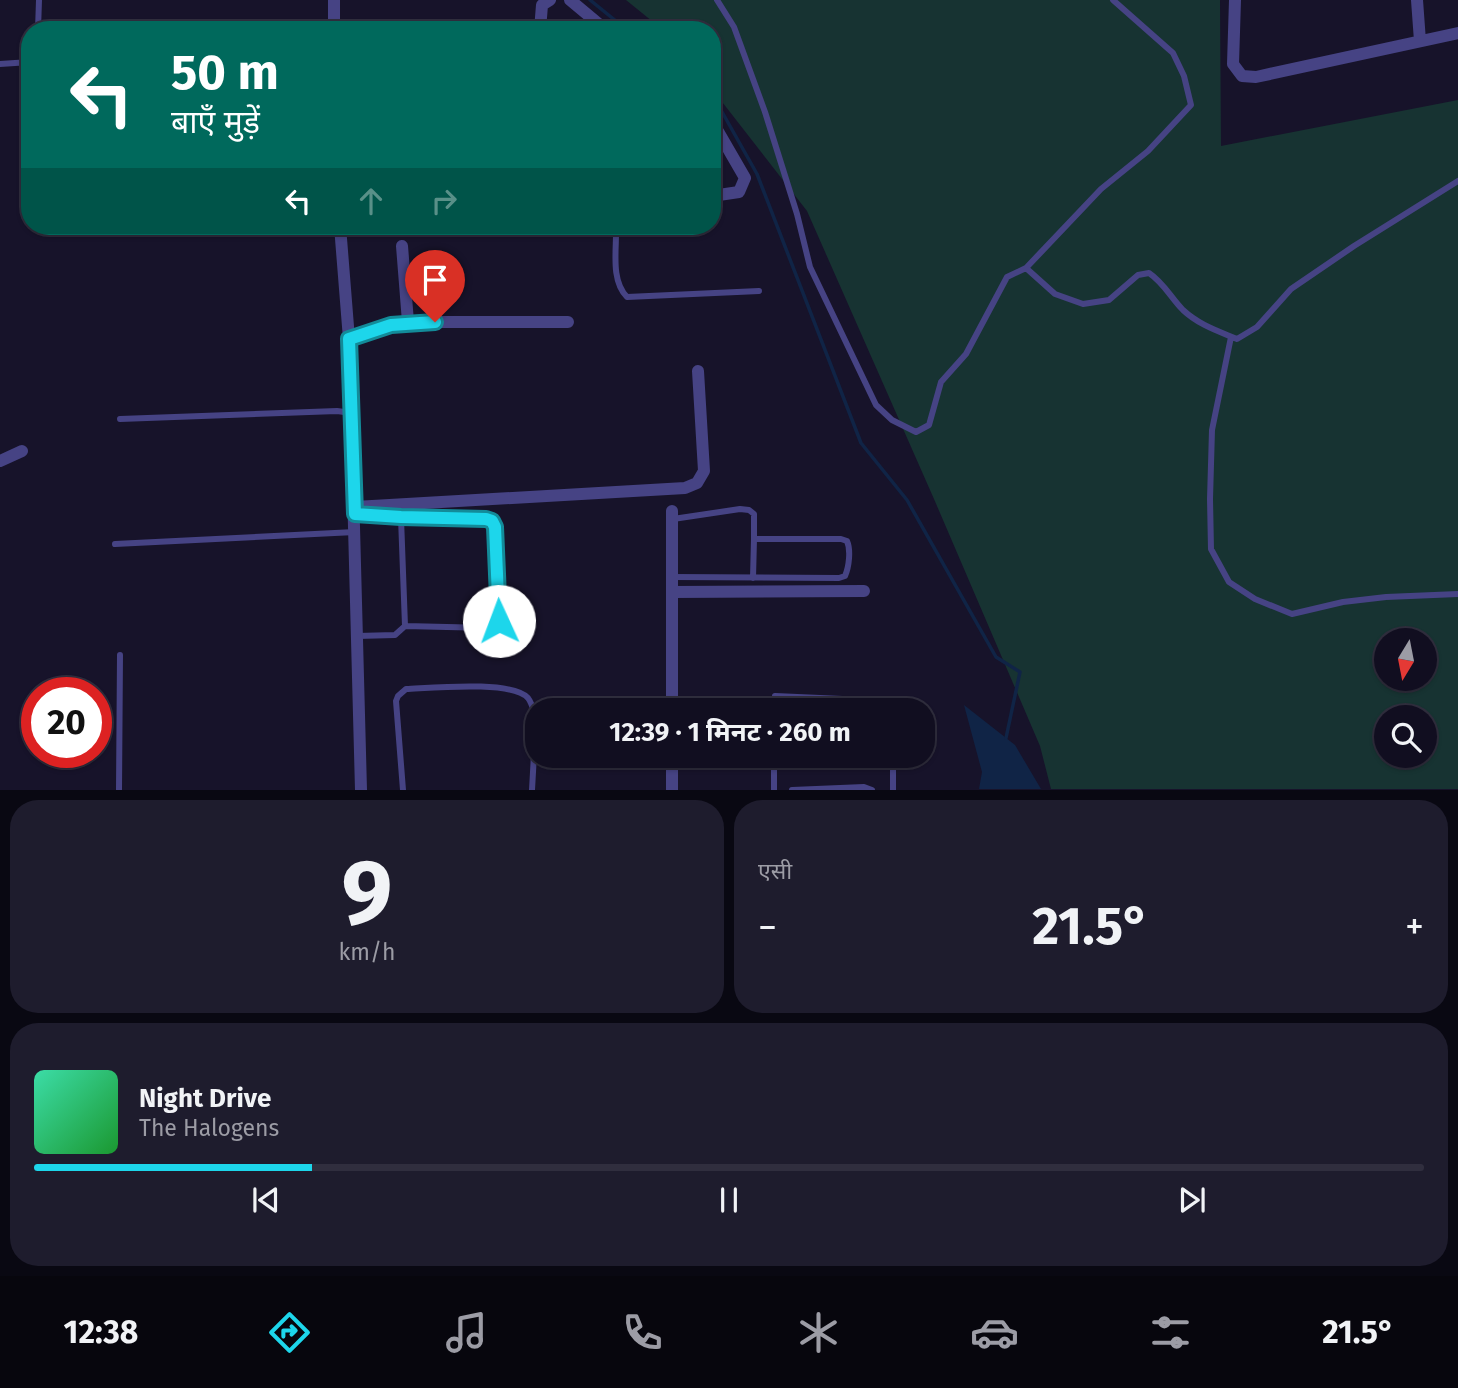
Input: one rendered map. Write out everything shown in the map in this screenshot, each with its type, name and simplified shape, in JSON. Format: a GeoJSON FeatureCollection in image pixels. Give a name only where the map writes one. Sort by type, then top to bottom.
{"type":"FeatureCollection","features":[{"type":"Feature","properties":{"kind":"street"},"geometry":{"type":"LineString","coordinates":[[334,0],[334,21]]}},
{"type":"Feature","properties":{"kind":"street"},"geometry":{"type":"LineString","coordinates":[[541,21],[542,5],[550,0]]}},
{"type":"Feature","properties":{"kind":"street"},"geometry":{"type":"LineString","coordinates":[[570,0],[595,21]]}},
{"type":"Feature","properties":{"kind":"street"},"geometry":{"type":"LineString","coordinates":[[1235,0],[1233,64],[1242,76],[1256,77],[1458,33]]}},
{"type":"Feature","properties":{"kind":"street"},"geometry":{"type":"LineString","coordinates":[[1418,0],[1420,41]]}},
{"type":"Feature","properties":{"kind":"street"},"geometry":{"type":"LineString","coordinates":[[721,137],[745,178],[739,192],[721,195]]}},
{"type":"Feature","properties":{"kind":"street"},"geometry":{"type":"LineString","coordinates":[[341,235],[352,413],[362,789]]}},
{"type":"Feature","properties":{"kind":"street"},"geometry":{"type":"LineString","coordinates":[[402,246],[408,322]]}},
{"type":"Feature","properties":{"kind":"street"},"geometry":{"type":"LineString","coordinates":[[349,339],[408,322],[568,322]]}},
{"type":"Feature","properties":{"kind":"street"},"geometry":{"type":"LineString","coordinates":[[355,511],[685,488],[697,483],[704,471],[698,371]]}},
{"type":"Feature","properties":{"kind":"street"},"geometry":{"type":"LineString","coordinates":[[0,461],[22,451]]}},
{"type":"Feature","properties":{"kind":"street"},"geometry":{"type":"LineString","coordinates":[[672,515],[672,698]]}},
{"type":"Feature","properties":{"kind":"street"},"geometry":{"type":"LineString","coordinates":[[672,592],[863,591]]}},
{"type":"Feature","properties":{"kind":"street"},"geometry":{"type":"LineString","coordinates":[[672,768],[673,789]]}},
{"type":"Feature","properties":{"kind":"lane"},"geometry":{"type":"LineString","coordinates":[[38,0],[38,21]]}},
{"type":"Feature","properties":{"kind":"lane"},"geometry":{"type":"LineString","coordinates":[[717,0],[734,27],[765,111],[797,214],[810,267],[876,405],[892,420],[916,432],[929,425],[941,382],[966,354],[1007,277],[1026,268],[1101,189],[1149,151],[1191,104],[1184,76],[1172,52],[1113,0]]}},
{"type":"Feature","properties":{"kind":"lane"},"geometry":{"type":"LineString","coordinates":[[0,64],[21,63]]}},
{"type":"Feature","properties":{"kind":"lane"},"geometry":{"type":"LineString","coordinates":[[1026,268],[1055,294],[1083,303],[1109,300],[1138,275],[1149,273],[1158,279],[1182,309],[1201,324],[1237,340],[1257,327],[1291,289],[1458,181]]}},
{"type":"Feature","properties":{"kind":"lane"},"geometry":{"type":"LineString","coordinates":[[616,235],[617,279],[621,291],[627,297],[758,291]]}},
{"type":"Feature","properties":{"kind":"lane"},"geometry":{"type":"LineString","coordinates":[[1231,337],[1212,430],[1210,499],[1211,549],[1229,582],[1255,599],[1292,614],[1324,609],[1343,602],[1458,594]]}},
{"type":"Feature","properties":{"kind":"lane"},"geometry":{"type":"LineString","coordinates":[[120,419],[337,411],[352,413]]}},
{"type":"Feature","properties":{"kind":"lane"},"geometry":{"type":"LineString","coordinates":[[672,515],[749,510],[754,514],[753,578]]}},
{"type":"Feature","properties":{"kind":"lane"},"geometry":{"type":"LineString","coordinates":[[355,511],[401,517],[492,521],[495,527],[499,621],[489,628],[405,626],[396,635],[357,636]]}},
{"type":"Feature","properties":{"kind":"lane"},"geometry":{"type":"LineString","coordinates":[[401,517],[405,626]]}},
{"type":"Feature","properties":{"kind":"lane"},"geometry":{"type":"LineString","coordinates":[[115,544],[355,532]]}},
{"type":"Feature","properties":{"kind":"lane"},"geometry":{"type":"LineString","coordinates":[[672,577],[839,578],[847,572],[847,541],[754,539]]}},
{"type":"Feature","properties":{"kind":"lane"},"geometry":{"type":"LineString","coordinates":[[119,789],[120,655]]}},
{"type":"Feature","properties":{"kind":"lane"},"geometry":{"type":"LineString","coordinates":[[404,789],[396,701],[398,696],[406,689],[505,687],[527,697],[534,709],[536,718],[532,789]]}},
{"type":"Feature","properties":{"kind":"lane"},"geometry":{"type":"LineString","coordinates":[[775,698],[835,698]]}},
{"type":"Feature","properties":{"kind":"lane"},"geometry":{"type":"LineString","coordinates":[[774,768],[774,789]]}},
{"type":"Feature","properties":{"kind":"lane"},"geometry":{"type":"LineString","coordinates":[[893,768],[893,789]]}},
{"type":"Feature","properties":{"kind":"lane"},"geometry":{"type":"LineString","coordinates":[[792,789],[872,789]]}},
{"type":"Feature","properties":{"kind":"green space"},"geometry":{"type":"Polygon","coordinates":[[[626,0],[1220,0],[1221,146],[1458,100],[1458,789],[1051,789],[1040,746],[807,211],[721,101],[721,21],[652,21],[626,0]]]}},
{"type":"Feature","properties":{"kind":"water"},"geometry":{"type":"Polygon","coordinates":[[[964,705],[1015,745],[1041,789],[979,789],[982,772],[964,705]]]}},
{"type":"Feature","properties":{"kind":"waterway"},"geometry":{"type":"LineString","coordinates":[[590,0],[616,21]]}},
{"type":"Feature","properties":{"kind":"waterway"},"geometry":{"type":"LineString","coordinates":[[721,110],[757,174],[861,443],[907,500],[996,657],[1020,672],[1006,738]]}},
{"type":"Feature","properties":{"kind":"route"},"geometry":{"type":"LineString","coordinates":[[435,322],[391,325],[349,339],[355,514],[492,521],[495,527],[499,621]]}}]}
